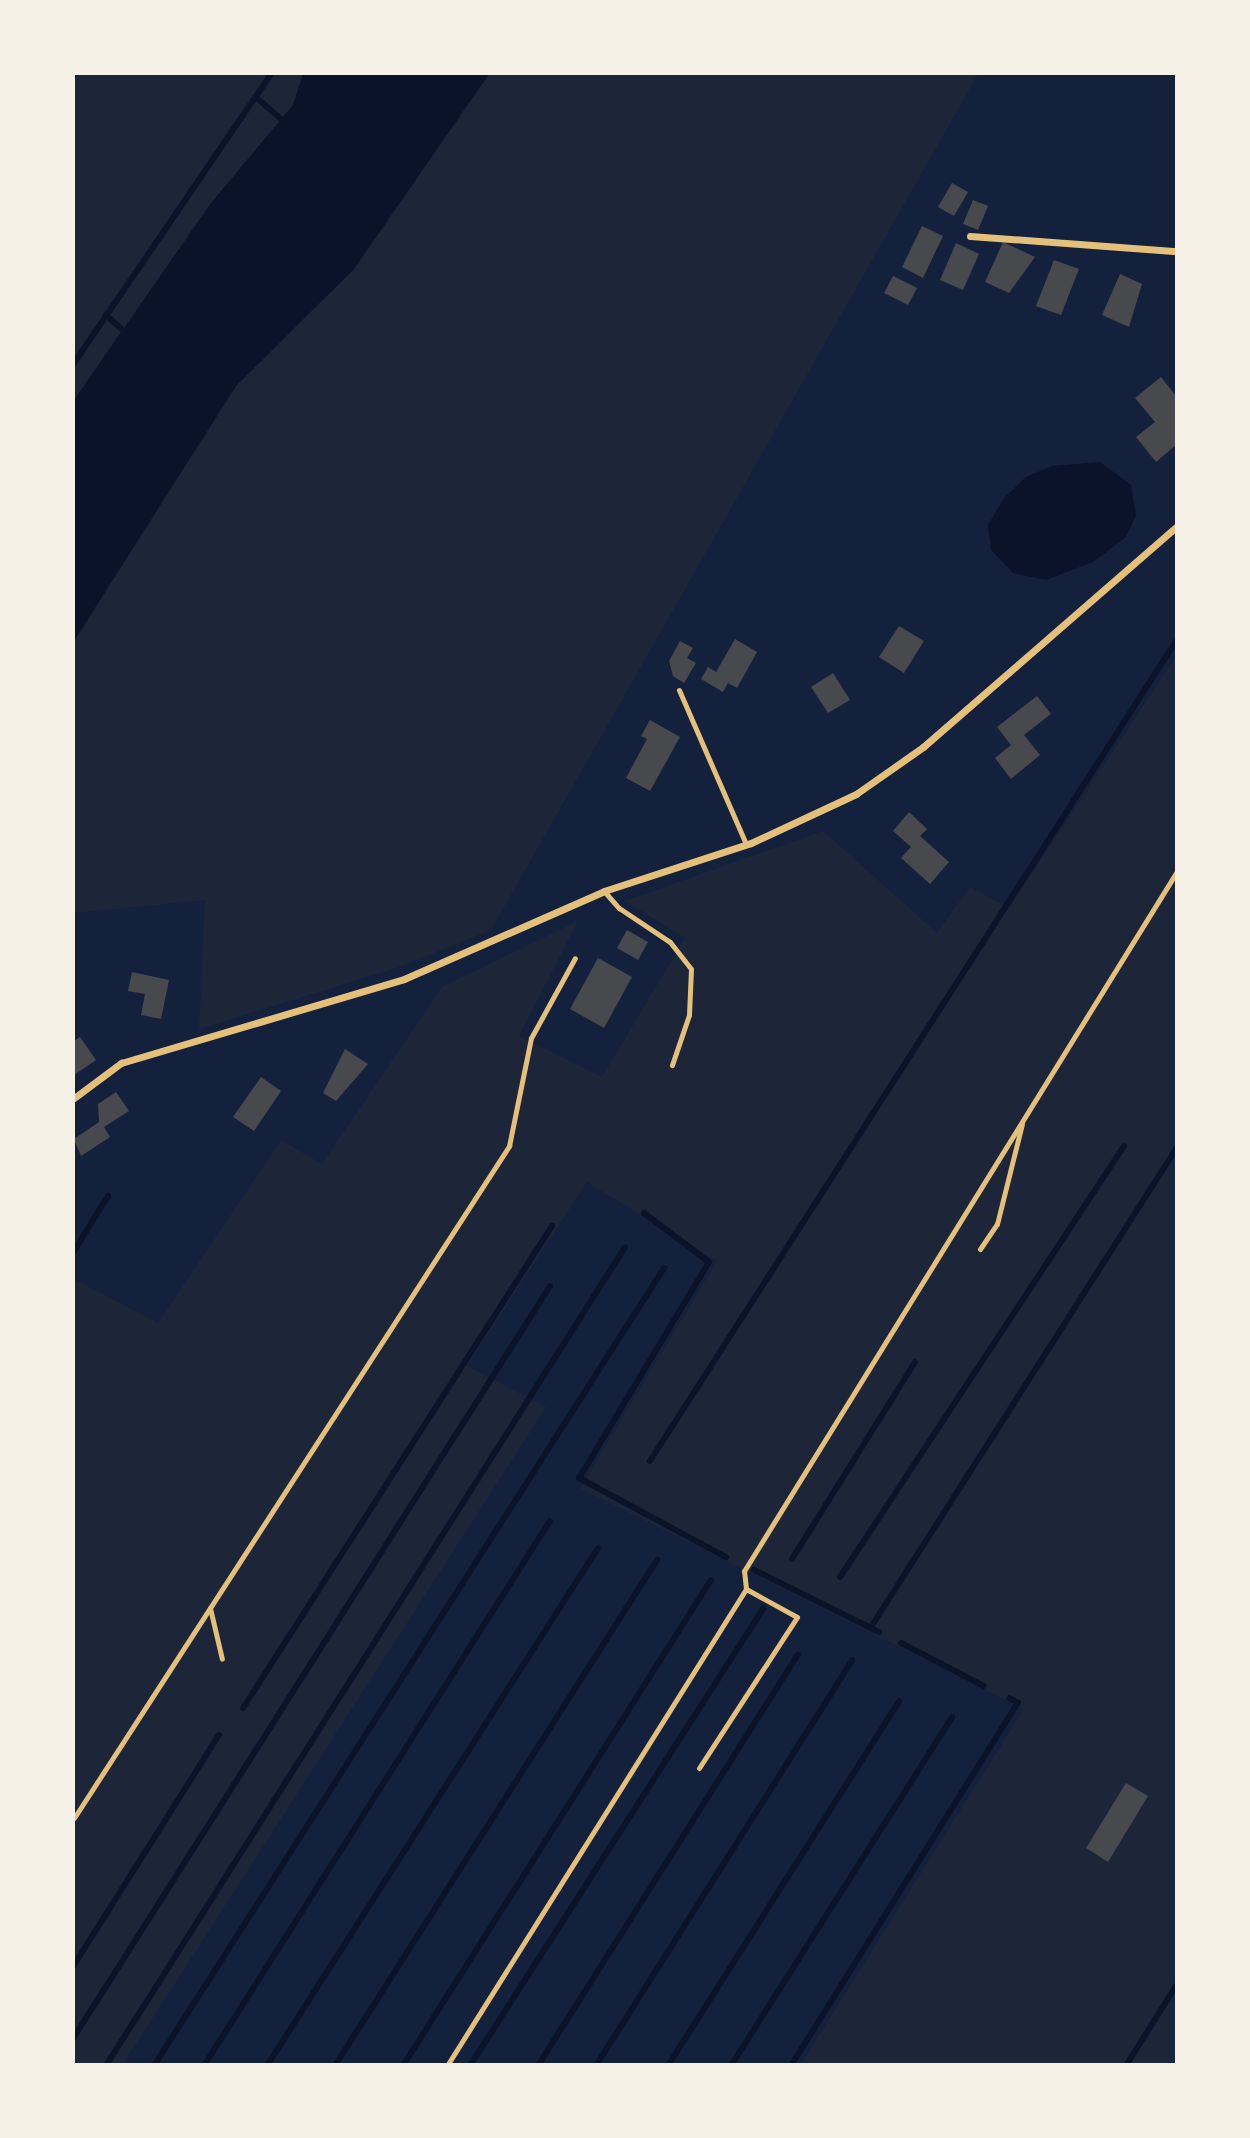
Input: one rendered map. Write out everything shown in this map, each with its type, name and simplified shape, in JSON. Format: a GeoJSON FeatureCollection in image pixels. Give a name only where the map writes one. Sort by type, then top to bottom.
{"type":"FeatureCollection","features":[{"type":"Feature","properties":{"kind":"street"},"geometry":{"type":"LineString","coordinates":[[970,236],[1177,251]]}},
{"type":"Feature","properties":{"kind":"street"},"geometry":{"type":"LineString","coordinates":[[74,1098],[121,1063],[404,979],[604,891],[746,844],[856,794],[923,747],[1177,527]]}},
{"type":"Feature","properties":{"kind":"lane"},"geometry":{"type":"LineString","coordinates":[[679,691],[746,844]]}},
{"type":"Feature","properties":{"kind":"lane"},"geometry":{"type":"LineString","coordinates":[[448,2064],[746,1589],[744,1571],[1177,873]]}},
{"type":"Feature","properties":{"kind":"lane"},"geometry":{"type":"LineString","coordinates":[[604,891],[619,908],[670,942],[691,969],[689,1015],[672,1065]]}},
{"type":"Feature","properties":{"kind":"lane"},"geometry":{"type":"LineString","coordinates":[[74,1818],[509,1146],[531,1038],[575,958]]}},
{"type":"Feature","properties":{"kind":"lane"},"geometry":{"type":"LineString","coordinates":[[980,1249],[997,1224],[1024,1117]]}},
{"type":"Feature","properties":{"kind":"lane"},"geometry":{"type":"LineString","coordinates":[[699,1769],[797,1617],[746,1589]]}},
{"type":"Feature","properties":{"kind":"lane"},"geometry":{"type":"LineString","coordinates":[[210,1608],[222,1659]]}},
{"type":"Feature","properties":{"kind":"shaded area"},"geometry":{"type":"Polygon","coordinates":[[[75,74],[303,74],[293,105],[211,203],[74,400],[75,74]]]}},
{"type":"Feature","properties":{"kind":"shaded area"},"geometry":{"type":"Polygon","coordinates":[[[303,74],[489,74],[354,269],[236,386],[74,641],[74,400],[211,203],[293,105],[303,74]]]}},
{"type":"Feature","properties":{"kind":"shaded area"},"geometry":{"type":"Polygon","coordinates":[[[489,74],[978,74],[491,930],[399,967],[199,1029],[205,900],[74,913],[74,641],[236,386],[354,269],[489,74]]]}},
{"type":"Feature","properties":{"kind":"shaded area"},"geometry":{"type":"Polygon","coordinates":[[[1100,462],[1131,485],[1136,516],[1126,537],[1093,562],[1046,580],[1013,573],[991,550],[988,525],[1004,498],[1026,477],[1052,466],[1100,462]]]}},
{"type":"Feature","properties":{"kind":"shaded area"},"geometry":{"type":"Polygon","coordinates":[[[1176,656],[1176,2064],[801,2064],[1024,1709],[580,1488],[717,1261],[587,1182],[467,1366],[546,1407],[123,2064],[74,2064],[74,1279],[158,1323],[281,1140],[322,1164],[442,987],[578,921],[519,1036],[602,1077],[685,938],[625,901],[823,831],[937,933],[970,887],[1009,908],[1176,656]]]}},
{"type":"Feature","properties":{"kind":"building"},"geometry":{"type":"Polygon","coordinates":[[[952,183],[968,192],[954,216],[938,207],[952,183]]]}},
{"type":"Feature","properties":{"kind":"building"},"geometry":{"type":"Polygon","coordinates":[[[973,200],[988,206],[978,230],[963,224],[973,200]]]}},
{"type":"Feature","properties":{"kind":"building"},"geometry":{"type":"Polygon","coordinates":[[[922,226],[943,236],[923,278],[902,267],[922,226]]]}},
{"type":"Feature","properties":{"kind":"building"},"geometry":{"type":"Polygon","coordinates":[[[1003,242],[1035,257],[1009,293],[985,282],[1003,242]]]}},
{"type":"Feature","properties":{"kind":"building"},"geometry":{"type":"Polygon","coordinates":[[[956,243],[979,254],[963,290],[940,280],[956,243]]]}},
{"type":"Feature","properties":{"kind":"building"},"geometry":{"type":"Polygon","coordinates":[[[1054,260],[1079,269],[1061,315],[1036,306],[1054,260]]]}},
{"type":"Feature","properties":{"kind":"building"},"geometry":{"type":"Polygon","coordinates":[[[1120,274],[1142,284],[1129,327],[1102,315],[1120,274]]]}},
{"type":"Feature","properties":{"kind":"building"},"geometry":{"type":"Polygon","coordinates":[[[893,276],[917,288],[908,305],[884,293],[893,276]]]}},
{"type":"Feature","properties":{"kind":"building"},"geometry":{"type":"Polygon","coordinates":[[[1161,377],[1176,396],[1176,445],[1156,462],[1136,437],[1155,422],[1135,398],[1161,377]]]}},
{"type":"Feature","properties":{"kind":"building"},"geometry":{"type":"Polygon","coordinates":[[[899,626],[924,641],[904,673],[879,657],[899,626]]]}},
{"type":"Feature","properties":{"kind":"building"},"geometry":{"type":"Polygon","coordinates":[[[735,639],[757,652],[737,688],[728,683],[723,692],[701,679],[708,667],[716,672],[735,639]]]}},
{"type":"Feature","properties":{"kind":"building"},"geometry":{"type":"Polygon","coordinates":[[[680,641],[693,648],[687,658],[696,663],[684,683],[673,676],[669,661],[680,641]]]}},
{"type":"Feature","properties":{"kind":"building"},"geometry":{"type":"Polygon","coordinates":[[[833,673],[850,700],[828,713],[811,687],[833,673]]]}},
{"type":"Feature","properties":{"kind":"building"},"geometry":{"type":"Polygon","coordinates":[[[1037,696],[1051,714],[1024,735],[1040,755],[1011,779],[995,758],[1011,745],[997,727],[1037,696]]]}},
{"type":"Feature","properties":{"kind":"building"},"geometry":{"type":"Polygon","coordinates":[[[650,720],[680,737],[650,791],[626,778],[647,739],[641,736],[650,720]]]}},
{"type":"Feature","properties":{"kind":"building"},"geometry":{"type":"Polygon","coordinates":[[[909,812],[927,829],[920,836],[949,862],[930,884],[901,858],[911,847],[893,831],[909,812]]]}},
{"type":"Feature","properties":{"kind":"building"},"geometry":{"type":"Polygon","coordinates":[[[627,930],[648,942],[638,960],[617,948],[627,930]]]}},
{"type":"Feature","properties":{"kind":"building"},"geometry":{"type":"Polygon","coordinates":[[[598,958],[632,977],[604,1028],[570,1009],[598,958]]]}},
{"type":"Feature","properties":{"kind":"building"},"geometry":{"type":"Polygon","coordinates":[[[132,972],[169,980],[161,1019],[141,1015],[145,994],[128,991],[132,972]]]}},
{"type":"Feature","properties":{"kind":"building"},"geometry":{"type":"Polygon","coordinates":[[[80,1037],[96,1060],[74,1075],[74,1041],[80,1037]]]}},
{"type":"Feature","properties":{"kind":"building"},"geometry":{"type":"Polygon","coordinates":[[[345,1049],[368,1064],[336,1101],[323,1093],[345,1049]]]}},
{"type":"Feature","properties":{"kind":"building"},"geometry":{"type":"Polygon","coordinates":[[[261,1077],[281,1091],[254,1131],[233,1117],[261,1077]]]}},
{"type":"Feature","properties":{"kind":"building"},"geometry":{"type":"Polygon","coordinates":[[[116,1092],[129,1111],[104,1127],[110,1137],[81,1156],[74,1139],[99,1122],[98,1104],[116,1092]]]}},
{"type":"Feature","properties":{"kind":"building"},"geometry":{"type":"Polygon","coordinates":[[[1126,1783],[1148,1796],[1108,1862],[1086,1848],[1126,1783]]]}},
{"type":"Feature","properties":{"kind":"waterway"},"geometry":{"type":"LineString","coordinates":[[74,363],[271,74]]}},
{"type":"Feature","properties":{"kind":"waterway"},"geometry":{"type":"LineString","coordinates":[[258,99],[281,119]]}},
{"type":"Feature","properties":{"kind":"waterway"},"geometry":{"type":"LineString","coordinates":[[106,315],[125,332]]}},
{"type":"Feature","properties":{"kind":"waterway"},"geometry":{"type":"LineString","coordinates":[[650,1461],[1176,641]]}},
{"type":"Feature","properties":{"kind":"waterway"},"geometry":{"type":"LineString","coordinates":[[840,1577],[1124,1146]]}},
{"type":"Feature","properties":{"kind":"waterway"},"geometry":{"type":"LineString","coordinates":[[871,1627],[1176,1149]]}},
{"type":"Feature","properties":{"kind":"waterway"},"geometry":{"type":"LineString","coordinates":[[74,1251],[108,1196]]}},
{"type":"Feature","properties":{"kind":"waterway"},"geometry":{"type":"LineString","coordinates":[[644,1213],[709,1262],[579,1478],[726,1557]]}},
{"type":"Feature","properties":{"kind":"waterway"},"geometry":{"type":"LineString","coordinates":[[243,1708],[552,1226]]}},
{"type":"Feature","properties":{"kind":"waterway"},"geometry":{"type":"LineString","coordinates":[[107,2064],[625,1247]]}},
{"type":"Feature","properties":{"kind":"waterway"},"geometry":{"type":"LineString","coordinates":[[155,2064],[664,1268]]}},
{"type":"Feature","properties":{"kind":"waterway"},"geometry":{"type":"LineString","coordinates":[[74,2037],[550,1286]]}},
{"type":"Feature","properties":{"kind":"waterway"},"geometry":{"type":"LineString","coordinates":[[792,1559],[915,1362]]}},
{"type":"Feature","properties":{"kind":"waterway"},"geometry":{"type":"LineString","coordinates":[[205,2064],[550,1521]]}},
{"type":"Feature","properties":{"kind":"waterway"},"geometry":{"type":"LineString","coordinates":[[268,2064],[598,1548]]}},
{"type":"Feature","properties":{"kind":"waterway"},"geometry":{"type":"LineString","coordinates":[[336,2064],[657,1560]]}},
{"type":"Feature","properties":{"kind":"waterway"},"geometry":{"type":"LineString","coordinates":[[754,1570],[879,1632]]}},
{"type":"Feature","properties":{"kind":"waterway"},"geometry":{"type":"LineString","coordinates":[[404,2064],[711,1580]]}},
{"type":"Feature","properties":{"kind":"waterway"},"geometry":{"type":"LineString","coordinates":[[471,2064],[763,1609]]}},
{"type":"Feature","properties":{"kind":"waterway"},"geometry":{"type":"LineString","coordinates":[[901,1643],[984,1686]]}},
{"type":"Feature","properties":{"kind":"waterway"},"geometry":{"type":"LineString","coordinates":[[539,2064],[798,1655]]}},
{"type":"Feature","properties":{"kind":"waterway"},"geometry":{"type":"LineString","coordinates":[[597,2064],[852,1660]]}},
{"type":"Feature","properties":{"kind":"waterway"},"geometry":{"type":"LineString","coordinates":[[792,2064],[1018,1703],[1009,1698]]}},
{"type":"Feature","properties":{"kind":"waterway"},"geometry":{"type":"LineString","coordinates":[[669,2064],[899,1701]]}},
{"type":"Feature","properties":{"kind":"waterway"},"geometry":{"type":"LineString","coordinates":[[732,2064],[952,1717]]}},
{"type":"Feature","properties":{"kind":"waterway"},"geometry":{"type":"LineString","coordinates":[[74,1965],[219,1735]]}},
{"type":"Feature","properties":{"kind":"waterway"},"geometry":{"type":"LineString","coordinates":[[1127,2064],[1176,1986]]}}]}
